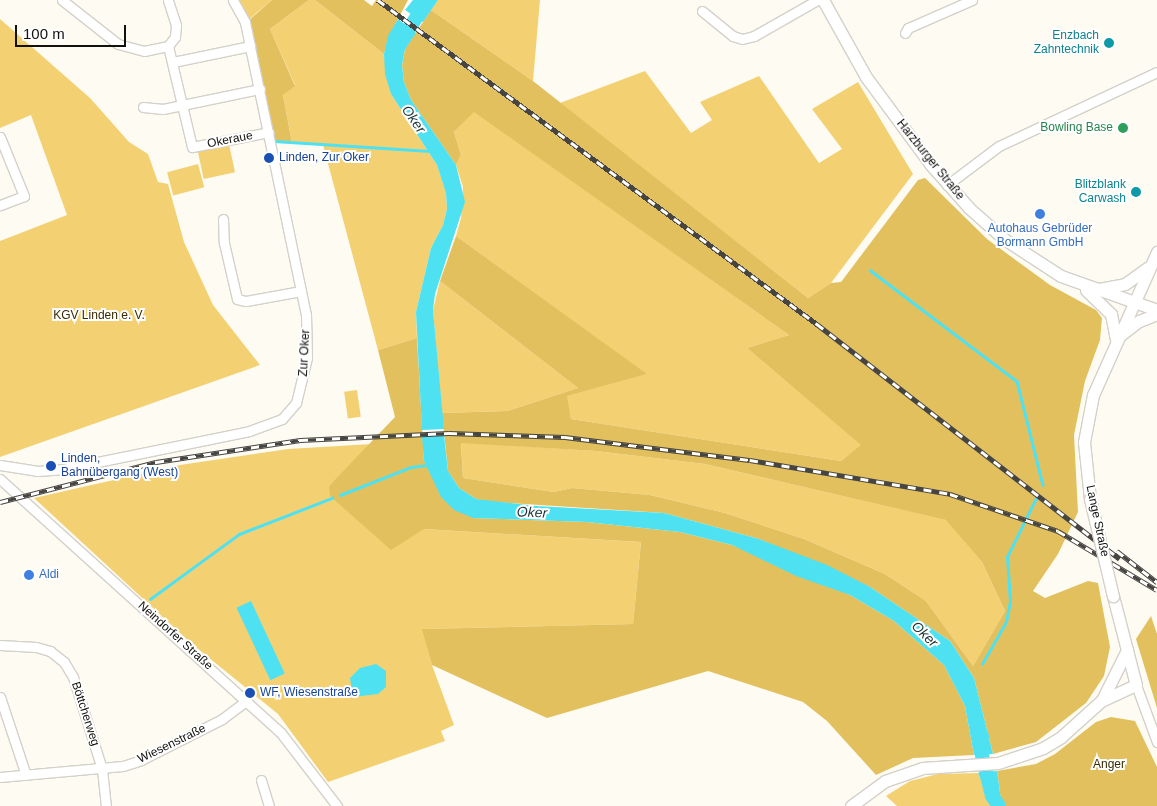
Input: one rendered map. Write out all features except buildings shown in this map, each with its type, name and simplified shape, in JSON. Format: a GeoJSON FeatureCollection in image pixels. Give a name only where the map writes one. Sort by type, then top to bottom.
{"type":"FeatureCollection","features":[{"type":"Feature","properties":{"kind":"main road","name":"Harzburger Straße"},"geometry":{"type":"LineString","coordinates":[[823,0],[866,77],[947,185],[1004,239],[1078,284],[1157,310]]}},
{"type":"Feature","properties":{"kind":"main road","name":"Lange Straße"},"geometry":{"type":"LineString","coordinates":[[1136,685],[1090,499],[1084,442],[1093,395],[1116,339],[1157,252]]}},
{"type":"Feature","properties":{"kind":"main road"},"geometry":{"type":"LineString","coordinates":[[1093,289],[1125,284],[1150,265]]}},
{"type":"Feature","properties":{"kind":"main road"},"geometry":{"type":"LineString","coordinates":[[1078,284],[1111,314],[1116,339],[1139,320],[1157,314]]}},
{"type":"Feature","properties":{"kind":"main road"},"geometry":{"type":"LineString","coordinates":[[1101,701],[1127,650]]}},
{"type":"Feature","properties":{"kind":"main road"},"geometry":{"type":"LineString","coordinates":[[851,806],[880,783],[922,768],[1017,758],[1061,736],[1101,701],[1136,685]]}},
{"type":"Feature","properties":{"kind":"street"},"geometry":{"type":"LineString","coordinates":[[62,0],[118,44],[144,51],[168,46],[175,37],[176,25],[168,0]]}},
{"type":"Feature","properties":{"kind":"street","name":"Zur Oker"},"geometry":{"type":"LineString","coordinates":[[0,465],[37,471],[63,469],[249,431],[282,419],[296,403],[304,379],[308,342],[302,291],[245,22],[233,0]]}},
{"type":"Feature","properties":{"kind":"street"},"geometry":{"type":"LineString","coordinates":[[702,11],[742,39],[754,36],[817,0]]}},
{"type":"Feature","properties":{"kind":"street"},"geometry":{"type":"LineString","coordinates":[[905,33],[908,28],[954,4],[972,0]]}},
{"type":"Feature","properties":{"kind":"street"},"geometry":{"type":"LineString","coordinates":[[168,46],[182,105]]}},
{"type":"Feature","properties":{"kind":"street"},"geometry":{"type":"LineString","coordinates":[[173,62],[250,46]]}},
{"type":"Feature","properties":{"kind":"street"},"geometry":{"type":"LineString","coordinates":[[947,185],[1000,146],[1157,72]]}},
{"type":"Feature","properties":{"kind":"street"},"geometry":{"type":"LineString","coordinates":[[143,107],[163,109],[260,89]]}},
{"type":"Feature","properties":{"kind":"street","name":"Okeraue"},"geometry":{"type":"LineString","coordinates":[[182,105],[192,147],[269,132]]}},
{"type":"Feature","properties":{"kind":"street"},"geometry":{"type":"LineString","coordinates":[[0,137],[24,196],[0,205]]}},
{"type":"Feature","properties":{"kind":"street"},"geometry":{"type":"LineString","coordinates":[[223,219],[224,243],[237,299],[246,301],[302,291]]}},
{"type":"Feature","properties":{"kind":"street","name":"Neindorfer Straße"},"geometry":{"type":"LineString","coordinates":[[0,479],[247,700],[281,733],[337,806]]}},
{"type":"Feature","properties":{"kind":"street","name":"Böttcherweg"},"geometry":{"type":"LineString","coordinates":[[0,645],[36,647],[50,651],[64,662],[73,677],[102,769],[106,806]]}},
{"type":"Feature","properties":{"kind":"street","name":"Lange Straße"},"geometry":{"type":"LineString","coordinates":[[1136,685],[1157,742]]}},
{"type":"Feature","properties":{"kind":"street"},"geometry":{"type":"LineString","coordinates":[[0,697],[26,775]]}},
{"type":"Feature","properties":{"kind":"street","name":"Wiesenstraße"},"geometry":{"type":"LineString","coordinates":[[0,777],[102,769],[141,760],[222,719],[247,700]]}},
{"type":"Feature","properties":{"kind":"street"},"geometry":{"type":"LineString","coordinates":[[261,780],[269,806]]}},
{"type":"Feature","properties":{"kind":"green space"},"geometry":{"type":"Polygon","coordinates":[[[237,0],[272,0],[247,21],[237,0]]]}},
{"type":"Feature","properties":{"kind":"green space"},"geometry":{"type":"Polygon","coordinates":[[[272,0],[309,0],[270,29],[295,86],[283,95],[292,143],[274,141],[248,21],[272,0]]]}},
{"type":"Feature","properties":{"kind":"green space"},"geometry":{"type":"Polygon","coordinates":[[[309,0],[315,0],[384,54],[391,94],[437,165],[446,192],[447,209],[443,225],[431,248],[416,312],[417,338],[378,350],[323,145],[292,143],[283,95],[295,85],[270,29],[309,0]]]}},
{"type":"Feature","properties":{"kind":"green space"},"geometry":{"type":"Polygon","coordinates":[[[315,0],[364,0],[372,6],[376,0],[408,0],[389,36],[384,54],[315,0]]]}},
{"type":"Feature","properties":{"kind":"green space"},"geometry":{"type":"Polygon","coordinates":[[[438,0],[540,0],[533,81],[431,10],[438,0]]]}},
{"type":"Feature","properties":{"kind":"green space"},"geometry":{"type":"Polygon","coordinates":[[[431,10],[533,81],[808,298],[831,283],[841,282],[918,180],[925,178],[987,239],[1050,285],[1096,310],[1102,318],[1100,340],[1085,381],[1074,435],[1078,512],[1058,554],[1033,591],[1045,598],[1088,581],[1098,583],[1110,647],[1104,676],[1086,703],[1036,742],[993,754],[974,678],[950,641],[870,587],[759,539],[664,513],[493,502],[476,499],[459,488],[448,471],[442,413],[507,411],[578,388],[440,281],[456,236],[647,374],[567,396],[571,419],[841,461],[861,445],[747,348],[789,335],[474,112],[454,132],[461,155],[456,165],[411,100],[404,82],[402,65],[405,49],[431,10]],[[461,443],[463,478],[554,492],[572,488],[650,495],[725,513],[804,539],[885,574],[926,601],[973,666],[1005,611],[982,562],[946,520],[705,464],[596,451],[461,443]]]}},
{"type":"Feature","properties":{"kind":"green space","name":"KGV Linden e. V."},"geometry":{"type":"Polygon","coordinates":[[[0,19],[90,98],[129,142],[148,154],[158,182],[168,184],[184,242],[213,305],[260,365],[0,457],[0,241],[67,215],[31,115],[0,128],[0,19]]]}},
{"type":"Feature","properties":{"kind":"green space"},"geometry":{"type":"Polygon","coordinates":[[[645,71],[691,133],[712,120],[700,102],[759,76],[819,163],[842,149],[812,109],[858,82],[913,174],[831,283],[808,298],[560,103],[645,71]]]}},
{"type":"Feature","properties":{"kind":"green space"},"geometry":{"type":"Polygon","coordinates":[[[474,111],[789,335],[747,348],[862,445],[841,461],[571,419],[566,396],[646,374],[456,236],[461,218],[463,187],[456,165],[461,155],[454,132],[474,111]]]}},
{"type":"Feature","properties":{"kind":"green space"},"geometry":{"type":"Polygon","coordinates":[[[229,144],[235,172],[204,179],[198,151],[229,144]]]}},
{"type":"Feature","properties":{"kind":"green space"},"geometry":{"type":"Polygon","coordinates":[[[198,164],[204,187],[173,195],[167,172],[198,164]]]}},
{"type":"Feature","properties":{"kind":"green space"},"geometry":{"type":"Polygon","coordinates":[[[440,281],[578,388],[507,411],[442,413],[433,310],[440,281]]]}},
{"type":"Feature","properties":{"kind":"green space"},"geometry":{"type":"Polygon","coordinates":[[[417,338],[424,461],[473,518],[587,522],[680,532],[732,545],[850,595],[894,621],[944,665],[965,706],[974,755],[913,758],[876,775],[827,721],[803,702],[708,671],[547,718],[432,665],[422,629],[633,624],[641,542],[424,529],[391,550],[330,496],[329,486],[395,417],[378,350],[417,338]]]}},
{"type":"Feature","properties":{"kind":"green space"},"geometry":{"type":"Polygon","coordinates":[[[357,390],[361,417],[348,419],[344,392],[357,390]]]}},
{"type":"Feature","properties":{"kind":"green space"},"geometry":{"type":"Polygon","coordinates":[[[461,442],[596,451],[705,464],[947,520],[982,562],[1005,611],[973,666],[926,601],[885,574],[804,539],[725,513],[650,495],[572,488],[554,492],[463,478],[461,442]]]}},
{"type":"Feature","properties":{"kind":"green space"},"geometry":{"type":"Polygon","coordinates":[[[372,444],[329,486],[424,529],[641,542],[633,624],[423,629],[432,665],[454,725],[441,731],[445,741],[328,782],[278,714],[192,644],[34,498],[180,465],[288,449],[372,444]]]}},
{"type":"Feature","properties":{"kind":"green space"},"geometry":{"type":"Polygon","coordinates":[[[1151,616],[1157,634],[1157,708],[1136,639],[1151,616]]]}},
{"type":"Feature","properties":{"kind":"green space","name":"Anger"},"geometry":{"type":"Polygon","coordinates":[[[1111,717],[1135,721],[1157,767],[1157,806],[1006,806],[1001,800],[997,771],[1036,764],[1055,754],[1096,722],[1111,717]]]}},
{"type":"Feature","properties":{"kind":"green space"},"geometry":{"type":"Polygon","coordinates":[[[978,773],[992,806],[897,806],[886,796],[910,781],[938,774],[978,773]]]}},
{"type":"Feature","properties":{"kind":"water"},"geometry":{"type":"Polygon","coordinates":[[[413,0],[438,0],[423,22],[405,10],[413,0]]]}},
{"type":"Feature","properties":{"kind":"water"},"geometry":{"type":"Polygon","coordinates":[[[398,19],[416,33],[405,49],[402,65],[404,82],[411,100],[456,165],[465,202],[435,294],[433,310],[444,429],[422,430],[416,312],[431,248],[443,225],[447,209],[446,193],[437,165],[391,94],[385,74],[384,54],[388,36],[398,19]]]}},
{"type":"Feature","properties":{"kind":"water"},"geometry":{"type":"Polygon","coordinates":[[[444,435],[448,471],[459,488],[476,499],[537,506],[664,513],[759,539],[827,565],[870,587],[950,641],[974,678],[993,754],[974,755],[965,706],[944,665],[894,621],[850,595],[796,576],[732,545],[680,532],[587,522],[473,518],[454,510],[441,497],[424,461],[422,436],[444,435]]]}},
{"type":"Feature","properties":{"kind":"water"},"geometry":{"type":"Polygon","coordinates":[[[251,601],[285,674],[270,680],[236,608],[251,601]]]}},
{"type":"Feature","properties":{"kind":"water"},"geometry":{"type":"Polygon","coordinates":[[[376,664],[386,671],[386,687],[378,694],[353,697],[350,678],[360,668],[376,664]]]}},
{"type":"Feature","properties":{"kind":"water"},"geometry":{"type":"Polygon","coordinates":[[[997,771],[1001,800],[1006,806],[992,806],[978,773],[997,771]]]}},
{"type":"Feature","properties":{"kind":"waterway","name":"Oker"},"geometry":{"type":"LineString","coordinates":[[400,44],[427,0]]}},
{"type":"Feature","properties":{"kind":"waterway"},"geometry":{"type":"LineString","coordinates":[[274,141],[430,151]]}},
{"type":"Feature","properties":{"kind":"waterway"},"geometry":{"type":"LineString","coordinates":[[870,270],[1017,381],[1043,485]]}},
{"type":"Feature","properties":{"kind":"waterway"},"geometry":{"type":"LineString","coordinates":[[340,495],[411,467],[428,465]]}},
{"type":"Feature","properties":{"kind":"waterway"},"geometry":{"type":"LineString","coordinates":[[150,599],[239,534],[332,498]]}},
{"type":"Feature","properties":{"kind":"waterway"},"geometry":{"type":"LineString","coordinates":[[982,664],[1006,622],[1010,602],[1007,557],[1036,498]]}},
{"type":"Feature","properties":{"kind":"waterway","name":"Oker"},"geometry":{"type":"LineString","coordinates":[[982,736],[982,755],[992,796],[999,806]]}},
{"type":"Feature","properties":{"kind":"railway"},"geometry":{"type":"LineString","coordinates":[[378,0],[817,324],[1120,559]]}},
{"type":"Feature","properties":{"kind":"railway"},"geometry":{"type":"LineString","coordinates":[[0,502],[156,462],[300,440],[449,433],[565,437],[750,460],[950,494],[1058,531],[1157,590]]}},
{"type":"Feature","properties":{"kind":"railway"},"geometry":{"type":"LineString","coordinates":[[1117,551],[1157,582]]}},
{"type":"Feature","properties":{"kind":"place","name":"Enzbach Zahntechnik"},"geometry":{"type":"Point","coordinates":[1109,43]}},
{"type":"Feature","properties":{"kind":"place","name":"Bowling Base"},"geometry":{"type":"Point","coordinates":[1123,128]}},
{"type":"Feature","properties":{"kind":"place","name":"Linden, Zur Oker"},"geometry":{"type":"Point","coordinates":[269,158]}},
{"type":"Feature","properties":{"kind":"place","name":"Blitzblank Carwash"},"geometry":{"type":"Point","coordinates":[1136,192]}},
{"type":"Feature","properties":{"kind":"place","name":"Autohaus Gebrüder Bormann GmbH"},"geometry":{"type":"Point","coordinates":[1040,214]}},
{"type":"Feature","properties":{"kind":"place","name":"Linden, Bahnübergang (West)"},"geometry":{"type":"Point","coordinates":[51,466]}},
{"type":"Feature","properties":{"kind":"place","name":"Aldi"},"geometry":{"type":"Point","coordinates":[29,575]}},
{"type":"Feature","properties":{"kind":"place","name":"WF, Wiesenstraße"},"geometry":{"type":"Point","coordinates":[250,693]}}]}
